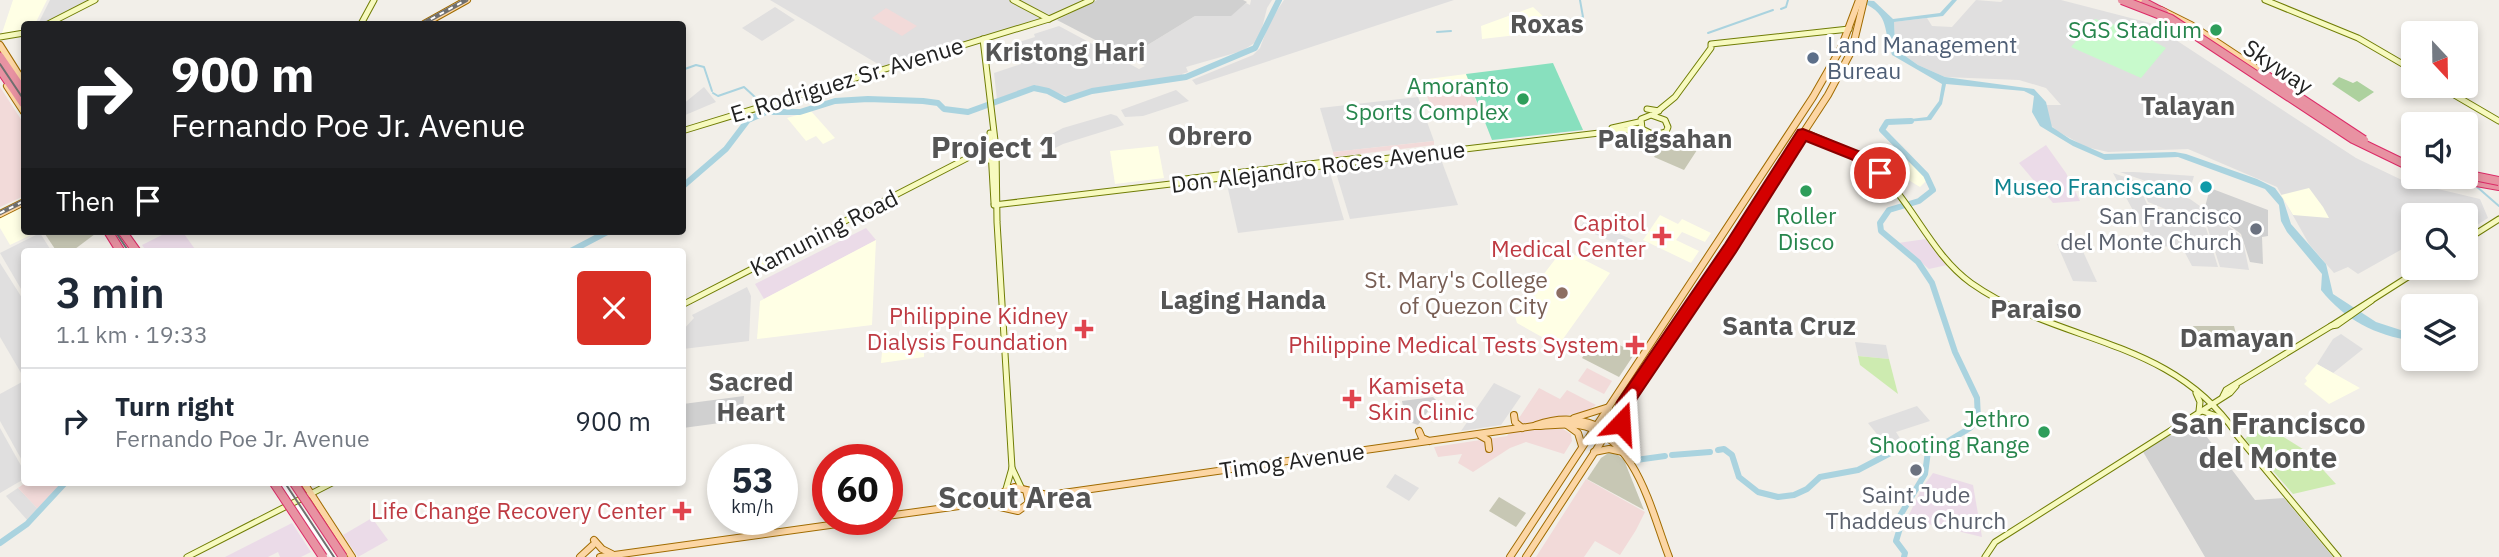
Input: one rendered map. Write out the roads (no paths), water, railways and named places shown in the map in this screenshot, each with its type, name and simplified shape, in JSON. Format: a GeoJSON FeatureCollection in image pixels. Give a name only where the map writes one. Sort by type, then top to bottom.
{"type":"FeatureCollection","features":[{"type":"Feature","properties":{"kind":"highway","name":"Skyway"},"geometry":{"type":"LineString","coordinates":[[2135,0],[2189,25],[2343,127],[2401,160]]}},
{"type":"Feature","properties":{"kind":"highway"},"geometry":{"type":"LineString","coordinates":[[2121,1],[2162,15]]}},
{"type":"Feature","properties":{"kind":"highway","name":"Skyway"},"geometry":{"type":"LineString","coordinates":[[2121,1],[2171,19],[2353,139],[2401,161]]}},
{"type":"Feature","properties":{"kind":"highway"},"geometry":{"type":"LineString","coordinates":[[2145,3],[2183,23],[2343,127]]}},
{"type":"Feature","properties":{"kind":"highway"},"geometry":{"type":"LineString","coordinates":[[0,57],[21,88]]}},
{"type":"Feature","properties":{"kind":"highway"},"geometry":{"type":"LineString","coordinates":[[0,69],[21,100]]}},
{"type":"Feature","properties":{"kind":"highway"},"geometry":{"type":"LineString","coordinates":[[2478,178],[2499,184]]}},
{"type":"Feature","properties":{"kind":"highway"},"geometry":{"type":"LineString","coordinates":[[2478,181],[2499,184]]}},
{"type":"Feature","properties":{"kind":"highway"},"geometry":{"type":"LineString","coordinates":[[274,486],[322,557]]}},
{"type":"Feature","properties":{"kind":"highway"},"geometry":{"type":"LineString","coordinates":[[296,486],[343,557]]}},
{"type":"Feature","properties":{"kind":"main road"},"geometry":{"type":"LineString","coordinates":[[54,21],[94,0]]}},
{"type":"Feature","properties":{"kind":"main road"},"geometry":{"type":"LineString","coordinates":[[362,21],[374,0]]}},
{"type":"Feature","properties":{"kind":"main road"},"geometry":{"type":"LineString","coordinates":[[426,21],[465,0]]}},
{"type":"Feature","properties":{"kind":"main road"},"geometry":{"type":"LineString","coordinates":[[1013,0],[1049,19]]}},
{"type":"Feature","properties":{"kind":"main road","name":"E. Rodriguez Sr. Avenue"},"geometry":{"type":"LineString","coordinates":[[686,130],[1049,19],[1091,0]]}},
{"type":"Feature","properties":{"kind":"main road"},"geometry":{"type":"LineString","coordinates":[[2135,0],[2192,25],[2361,138],[2401,160]]}},
{"type":"Feature","properties":{"kind":"main road"},"geometry":{"type":"LineString","coordinates":[[2265,0],[2358,38],[2401,64]]}},
{"type":"Feature","properties":{"kind":"main road"},"geometry":{"type":"LineString","coordinates":[[1510,557],[1818,89],[1861,2]]}},
{"type":"Feature","properties":{"kind":"main road"},"geometry":{"type":"LineString","coordinates":[[1525,557],[1730,248],[1836,82],[1852,50],[1861,2]]}},
{"type":"Feature","properties":{"kind":"main road"},"geometry":{"type":"LineString","coordinates":[[2162,15],[2352,139],[2401,161]]}},
{"type":"Feature","properties":{"kind":"main road"},"geometry":{"type":"LineString","coordinates":[[1669,103],[1665,120],[1668,128],[1662,134],[1650,134],[1640,125],[1643,117],[1653,115],[1669,103],[1700,65],[1711,44],[1849,29]]}},
{"type":"Feature","properties":{"kind":"main road"},"geometry":{"type":"LineString","coordinates":[[0,37],[21,34]]}},
{"type":"Feature","properties":{"kind":"main road"},"geometry":{"type":"LineString","coordinates":[[983,39],[990,102],[1012,468],[1001,507]]}},
{"type":"Feature","properties":{"kind":"main road"},"geometry":{"type":"LineString","coordinates":[[0,46],[21,78]]}},
{"type":"Feature","properties":{"kind":"main road"},"geometry":{"type":"LineString","coordinates":[[0,76],[21,108]]}},
{"type":"Feature","properties":{"kind":"main road"},"geometry":{"type":"LineString","coordinates":[[1818,89],[1827,79],[1836,82]]}},
{"type":"Feature","properties":{"kind":"main road"},"geometry":{"type":"LineString","coordinates":[[2460,98],[2499,121]]}},
{"type":"Feature","properties":{"kind":"main road"},"geometry":{"type":"LineString","coordinates":[[1647,109],[1659,111]]}},
{"type":"Feature","properties":{"kind":"main road"},"geometry":{"type":"LineString","coordinates":[[990,113],[998,194],[996,203]]}},
{"type":"Feature","properties":{"kind":"main road"},"geometry":{"type":"LineString","coordinates":[[1653,115],[1665,120]]}},
{"type":"Feature","properties":{"kind":"main road","name":"Don Alejandro Roces Avenue"},"geometry":{"type":"LineString","coordinates":[[996,203],[1628,130],[1640,125]]}},
{"type":"Feature","properties":{"kind":"main road","name":"Don Alejandro Roces Avenue"},"geometry":{"type":"LineString","coordinates":[[996,203],[1640,125]]}},
{"type":"Feature","properties":{"kind":"main road"},"geometry":{"type":"LineString","coordinates":[[1628,130],[1640,140]]}},
{"type":"Feature","properties":{"kind":"main road"},"geometry":{"type":"LineString","coordinates":[[1804,133],[1854,154],[1880,173],[1953,266],[1984,292],[2012,307],[2143,356],[2179,377],[2211,404],[2338,557]]}},
{"type":"Feature","properties":{"kind":"main road"},"geometry":{"type":"LineString","coordinates":[[991,139],[978,154],[992,161]]}},
{"type":"Feature","properties":{"kind":"main road","name":"Kamuning Road"},"geometry":{"type":"LineString","coordinates":[[686,303],[978,154],[993,149]]}},
{"type":"Feature","properties":{"kind":"main road"},"geometry":{"type":"LineString","coordinates":[[998,194],[1010,200]]}},
{"type":"Feature","properties":{"kind":"main road"},"geometry":{"type":"LineString","coordinates":[[0,212],[21,202]]}},
{"type":"Feature","properties":{"kind":"main road"},"geometry":{"type":"LineString","coordinates":[[2478,232],[2499,219]]}},
{"type":"Feature","properties":{"kind":"main road"},"geometry":{"type":"LineString","coordinates":[[1724,233],[1729,239],[1736,238]]}},
{"type":"Feature","properties":{"kind":"main road"},"geometry":{"type":"LineString","coordinates":[[1718,242],[1727,240],[1730,248]]}},
{"type":"Feature","properties":{"kind":"main road"},"geometry":{"type":"LineString","coordinates":[[1985,557],[1996,542],[2403,280]]}},
{"type":"Feature","properties":{"kind":"main road"},"geometry":{"type":"LineString","coordinates":[[1686,290],[1697,296]]}},
{"type":"Feature","properties":{"kind":"main road"},"geometry":{"type":"LineString","coordinates":[[2197,392],[2214,397],[2223,396]]}},
{"type":"Feature","properties":{"kind":"main road"},"geometry":{"type":"LineString","coordinates":[[2197,392],[2199,411]]}},
{"type":"Feature","properties":{"kind":"main road"},"geometry":{"type":"LineString","coordinates":[[2211,404],[2236,433]]}},
{"type":"Feature","properties":{"kind":"main road"},"geometry":{"type":"LineString","coordinates":[[1573,418],[1609,407]]}},
{"type":"Feature","properties":{"kind":"main road"},"geometry":{"type":"LineString","coordinates":[[1623,407],[1621,423],[1629,459],[1669,557]]}},
{"type":"Feature","properties":{"kind":"main road"},"geometry":{"type":"LineString","coordinates":[[2199,411],[2221,417]]}},
{"type":"Feature","properties":{"kind":"main road"},"geometry":{"type":"LineString","coordinates":[[1514,415],[1515,422],[1522,428]]}},
{"type":"Feature","properties":{"kind":"main road","name":"Timog Avenue"},"geometry":{"type":"LineString","coordinates":[[1534,426],[1543,422],[1573,418],[1595,428]]}},
{"type":"Feature","properties":{"kind":"main road"},"geometry":{"type":"LineString","coordinates":[[1566,424],[1578,433],[1582,448]]}},
{"type":"Feature","properties":{"kind":"main road","name":"Timog Avenue"},"geometry":{"type":"LineString","coordinates":[[1028,504],[1049,495],[1534,426],[1566,424],[1595,428]]}},
{"type":"Feature","properties":{"kind":"main road"},"geometry":{"type":"LineString","coordinates":[[1595,428],[1606,433],[1629,459]]}},
{"type":"Feature","properties":{"kind":"main road"},"geometry":{"type":"LineString","coordinates":[[1419,431],[1422,438],[1431,442]]}},
{"type":"Feature","properties":{"kind":"main road"},"geometry":{"type":"LineString","coordinates":[[1477,435],[1488,440],[1489,449]]}},
{"type":"Feature","properties":{"kind":"main road"},"geometry":{"type":"LineString","coordinates":[[1594,452],[1612,449],[1629,459]]}},
{"type":"Feature","properties":{"kind":"main road"},"geometry":{"type":"LineString","coordinates":[[903,514],[981,503],[1001,507],[1007,512],[1016,512],[1028,504],[1029,496],[1012,468]]}},
{"type":"Feature","properties":{"kind":"main road"},"geometry":{"type":"LineString","coordinates":[[274,486],[322,557]]}},
{"type":"Feature","properties":{"kind":"main road"},"geometry":{"type":"LineString","coordinates":[[306,486],[352,557]]}},
{"type":"Feature","properties":{"kind":"main road"},"geometry":{"type":"LineString","coordinates":[[187,557],[326,486]]}},
{"type":"Feature","properties":{"kind":"main road"},"geometry":{"type":"LineString","coordinates":[[981,503],[1004,491],[1023,488]]}},
{"type":"Feature","properties":{"kind":"main road","name":"Timog Avenue"},"geometry":{"type":"LineString","coordinates":[[1023,488],[1049,495]]}},
{"type":"Feature","properties":{"kind":"main road"},"geometry":{"type":"LineString","coordinates":[[600,557],[812,527]]}},
{"type":"Feature","properties":{"kind":"main road"},"geometry":{"type":"LineString","coordinates":[[580,557],[594,542],[606,552],[615,555]]}},
{"type":"Feature","properties":{"kind":"water"},"geometry":{"type":"Polygon","coordinates":[[[1857,0],[1874,1],[1893,19],[1940,13],[1952,0],[1957,0],[1943,16],[1894,22],[1895,42],[1901,53],[1918,65],[1945,77],[2034,89],[2046,102],[2052,127],[2070,139],[2104,154],[2186,154],[2275,188],[2283,199],[2291,224],[2326,264],[2333,294],[2376,322],[2401,330],[2401,338],[2362,324],[2330,301],[2321,290],[2322,274],[2287,232],[2281,221],[2279,205],[2265,189],[2178,157],[2105,160],[2073,146],[2040,126],[2032,112],[2034,96],[2024,91],[1946,84],[1942,104],[1931,120],[1905,122],[1903,120],[1927,117],[1939,101],[1942,84],[1892,55],[1884,22],[1868,5],[1857,0]]]}},
{"type":"Feature","properties":{"kind":"waterway"},"geometry":{"type":"LineString","coordinates":[[686,184],[726,149],[748,120],[766,112],[800,112],[835,101],[868,99],[923,101],[938,103],[944,109],[968,112],[1034,88],[1048,91],[1065,100],[1092,91],[1186,77],[1255,48],[1279,0]]}},
{"type":"Feature","properties":{"kind":"waterway"},"geometry":{"type":"LineString","coordinates":[[1559,28],[1572,19],[1583,17],[1580,0]]}},
{"type":"Feature","properties":{"kind":"waterway"},"geometry":{"type":"LineString","coordinates":[[1781,9],[1786,7],[1788,0]]}},
{"type":"Feature","properties":{"kind":"waterway"},"geometry":{"type":"LineString","coordinates":[[1708,33],[1773,10]]}},
{"type":"Feature","properties":{"kind":"waterway"},"geometry":{"type":"LineString","coordinates":[[1437,32],[1451,31]]}},
{"type":"Feature","properties":{"kind":"waterway"},"geometry":{"type":"LineString","coordinates":[[686,69],[696,65],[704,67],[712,91]]}},
{"type":"Feature","properties":{"kind":"waterway"},"geometry":{"type":"LineString","coordinates":[[713,93],[718,96],[744,87],[756,98]]}},
{"type":"Feature","properties":{"kind":"waterway"},"geometry":{"type":"LineString","coordinates":[[1718,450],[1724,449],[1732,455],[1739,477],[1758,492],[1778,497],[1794,495],[1807,489],[1820,477],[1858,470],[1900,448],[1935,449],[1970,428],[1978,419],[1977,398],[1955,352],[1932,283],[1918,262],[1881,231],[1880,223],[1889,210],[1919,201],[1933,190],[1926,175],[1882,130],[1887,122],[1911,121]]}},
{"type":"Feature","properties":{"kind":"waterway"},"geometry":{"type":"LineString","coordinates":[[2478,188],[2499,206]]}},
{"type":"Feature","properties":{"kind":"waterway"},"geometry":{"type":"LineString","coordinates":[[577,248],[601,235]]}},
{"type":"Feature","properties":{"kind":"waterway"},"geometry":{"type":"LineString","coordinates":[[1904,557],[1905,553],[1896,541],[1900,528],[1898,519],[1925,474],[1928,451]]}},
{"type":"Feature","properties":{"kind":"waterway"},"geometry":{"type":"LineString","coordinates":[[1672,455],[1710,452]]}},
{"type":"Feature","properties":{"kind":"waterway"},"geometry":{"type":"LineString","coordinates":[[1636,460],[1665,456]]}},
{"type":"Feature","properties":{"kind":"waterway"},"geometry":{"type":"LineString","coordinates":[[0,543],[27,524],[62,486]]}},
{"type":"Feature","properties":{"kind":"tram line"},"geometry":{"type":"LineString","coordinates":[[0,64],[21,96]]}},
{"type":"Feature","properties":{"kind":"tram line"},"geometry":{"type":"LineString","coordinates":[[118,235],[126,248]]}},
{"type":"Feature","properties":{"kind":"tram line"},"geometry":{"type":"LineString","coordinates":[[287,486],[334,557]]}},
{"type":"Feature","properties":{"kind":"railway"},"geometry":{"type":"LineString","coordinates":[[428,21],[466,0]]}},
{"type":"Feature","properties":{"kind":"railway"},"geometry":{"type":"LineString","coordinates":[[0,213],[21,202]]}},
{"type":"Feature","properties":{"kind":"place","name":"SGS Stadium"},"geometry":{"type":"Point","coordinates":[2216,30]}},
{"type":"Feature","properties":{"kind":"place","name":"Land Management Bureau"},"geometry":{"type":"Point","coordinates":[1813,58]}},
{"type":"Feature","properties":{"kind":"place","name":"Amoranto Sports Complex"},"geometry":{"type":"Point","coordinates":[1523,99]}},
{"type":"Feature","properties":{"kind":"place","name":"Museo Franciscano"},"geometry":{"type":"Point","coordinates":[2206,187]}},
{"type":"Feature","properties":{"kind":"place","name":"Roller Disco"},"geometry":{"type":"Point","coordinates":[1806,191]}},
{"type":"Feature","properties":{"kind":"place","name":"San Francisco del Monte Church"},"geometry":{"type":"Point","coordinates":[2256,229]}},
{"type":"Feature","properties":{"kind":"place","name":"Capitol Medical Center"},"geometry":{"type":"Point","coordinates":[1662,236]}},
{"type":"Feature","properties":{"kind":"place","name":"St. Mary's College of Quezon City"},"geometry":{"type":"Point","coordinates":[1562,293]}},
{"type":"Feature","properties":{"kind":"place","name":"Philippine Kidney Dialysis Foundation"},"geometry":{"type":"Point","coordinates":[1084,329]}},
{"type":"Feature","properties":{"kind":"place","name":"Philippine Medical Tests System"},"geometry":{"type":"Point","coordinates":[1635,345]}},
{"type":"Feature","properties":{"kind":"place","name":"Kamiseta Skin Clinic"},"geometry":{"type":"Point","coordinates":[1352,399]}},
{"type":"Feature","properties":{"kind":"place","name":"Jethro Shooting Range"},"geometry":{"type":"Point","coordinates":[2044,432]}},
{"type":"Feature","properties":{"kind":"place","name":"Saint Jude Thaddeus Church"},"geometry":{"type":"Point","coordinates":[1916,470]}},
{"type":"Feature","properties":{"kind":"place","name":"Life Change Recovery Center"},"geometry":{"type":"Point","coordinates":[682,511]}},
{"type":"Feature","properties":{"kind":"district","name":"Roxas"},"geometry":{"type":"Point","coordinates":[1547,24]}},
{"type":"Feature","properties":{"kind":"district","name":"Kristong Hari"},"geometry":{"type":"Point","coordinates":[1065,52]}},
{"type":"Feature","properties":{"kind":"district","name":"Talayan"},"geometry":{"type":"Point","coordinates":[2188,106]}},
{"type":"Feature","properties":{"kind":"district","name":"Obrero"},"geometry":{"type":"Point","coordinates":[1210,136]}},
{"type":"Feature","properties":{"kind":"district","name":"Paligsahan"},"geometry":{"type":"Point","coordinates":[1665,139]}},
{"type":"Feature","properties":{"kind":"district","name":"Project 1"},"geometry":{"type":"Point","coordinates":[994,148]}},
{"type":"Feature","properties":{"kind":"district","name":"Laging Handa"},"geometry":{"type":"Point","coordinates":[1243,300]}},
{"type":"Feature","properties":{"kind":"district","name":"Paraiso"},"geometry":{"type":"Point","coordinates":[2036,309]}},
{"type":"Feature","properties":{"kind":"district","name":"Santa Cruz"},"geometry":{"type":"Point","coordinates":[1789,326]}},
{"type":"Feature","properties":{"kind":"district","name":"Damayan"},"geometry":{"type":"Point","coordinates":[2237,338]}},
{"type":"Feature","properties":{"kind":"district","name":"Sacred Heart"},"geometry":{"type":"Point","coordinates":[751,397]}},
{"type":"Feature","properties":{"kind":"district","name":"San Francisco del Monte"},"geometry":{"type":"Point","coordinates":[2268,441]}},
{"type":"Feature","properties":{"kind":"district","name":"Scout Area"},"geometry":{"type":"Point","coordinates":[1015,498]}}]}
